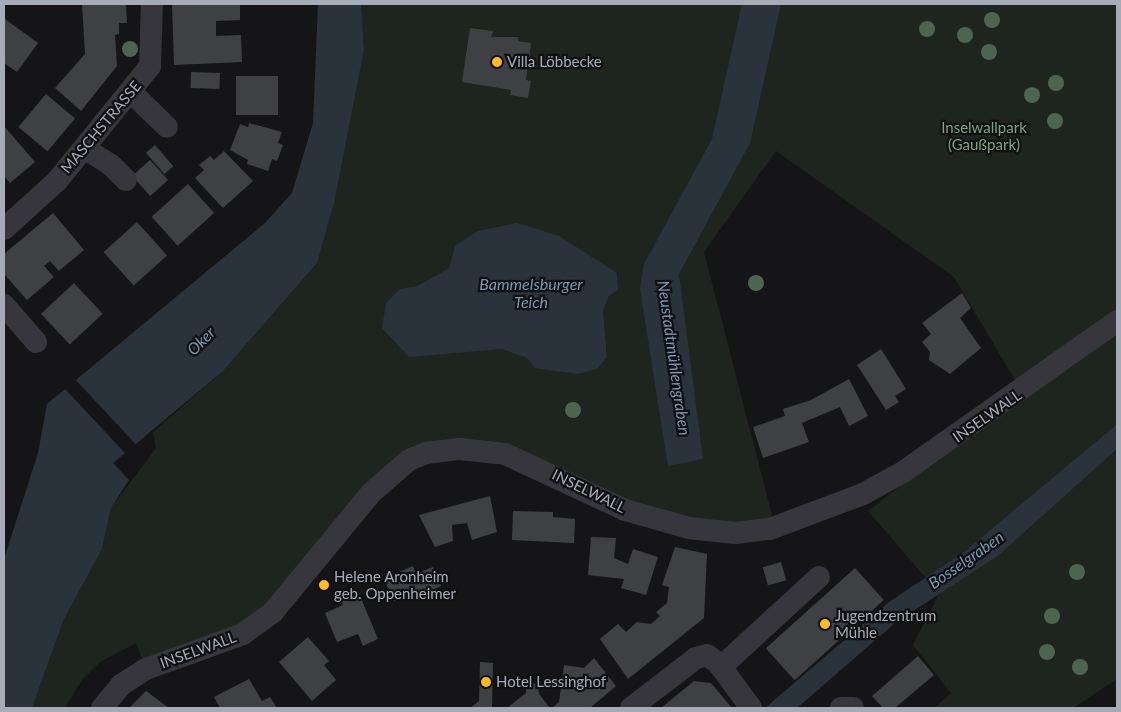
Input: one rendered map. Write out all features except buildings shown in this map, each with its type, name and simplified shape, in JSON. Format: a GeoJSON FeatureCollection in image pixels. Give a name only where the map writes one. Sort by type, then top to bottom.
{"type":"FeatureCollection","features":[{"type":"Feature","properties":{"kind":"street","name":"MASCHSTRASSE"},"geometry":{"type":"LineString","coordinates":[[4,229],[56,181],[131,92],[153,58],[152,4]]}},
{"type":"Feature","properties":{"kind":"street"},"geometry":{"type":"LineString","coordinates":[[131,92],[167,127]]}},
{"type":"Feature","properties":{"kind":"street"},"geometry":{"type":"LineString","coordinates":[[84,148],[111,165],[126,180]]}},
{"type":"Feature","properties":{"kind":"street"},"geometry":{"type":"LineString","coordinates":[[4,305],[36,342]]}},
{"type":"Feature","properties":{"kind":"street","name":"INSELWALL"},"geometry":{"type":"LineString","coordinates":[[102,708],[121,685],[146,669],[244,634],[274,612],[371,492],[409,460],[426,453],[460,449],[505,454],[626,510],[689,528],[735,532],[770,529],[863,494],[903,472],[1117,321]]}},
{"type":"Feature","properties":{"kind":"street"},"geometry":{"type":"LineString","coordinates":[[714,661],[819,577]]}},
{"type":"Feature","properties":{"kind":"street"},"geometry":{"type":"LineString","coordinates":[[631,708],[696,658],[714,661],[751,708]]}},
{"type":"Feature","properties":{"kind":"street"},"geometry":{"type":"LineString","coordinates":[[840,708],[853,708]]}},
{"type":"Feature","properties":{"kind":"green space","name":"Inselwallpark (Gaußpark)"},"geometry":{"type":"Polygon","coordinates":[[[361,4],[1117,4],[1117,424],[964,552],[926,578],[868,511],[1022,392],[954,277],[776,151],[704,252],[775,527],[689,528],[520,458],[409,460],[273,612],[146,669],[136,643],[100,662],[81,681],[65,708],[32,708],[64,619],[102,549],[111,508],[156,448],[153,432],[223,371],[317,263],[364,49],[361,4]],[[455,246],[449,268],[417,286],[400,290],[474,350],[502,349],[527,358],[536,368],[607,357],[603,310],[609,296],[618,290],[617,273],[455,246]]]}},
{"type":"Feature","properties":{"kind":"green space"},"geometry":{"type":"Polygon","coordinates":[[[1117,449],[1117,679],[1073,708],[934,708],[951,693],[913,645],[939,594],[999,555],[1117,449]]]}},
{"type":"Feature","properties":{"kind":"water","name":"Oker"},"geometry":{"type":"Polygon","coordinates":[[[318,4],[361,4],[364,49],[334,203],[317,263],[223,371],[113,463],[129,480],[111,508],[102,549],[64,619],[32,708],[4,708],[4,559],[38,453],[47,404],[265,223],[292,193],[313,123],[318,4]]]}},
{"type":"Feature","properties":{"kind":"water","name":"Neustadtmühlengraben"},"geometry":{"type":"Polygon","coordinates":[[[742,4],[781,4],[750,143],[679,274],[703,459],[668,466],[640,289],[644,264],[712,139],[742,4]]]}},
{"type":"Feature","properties":{"kind":"water","name":"Bammelsburger Teich"},"geometry":{"type":"Polygon","coordinates":[[[517,223],[559,236],[617,273],[618,290],[609,296],[603,310],[607,357],[597,369],[578,374],[535,368],[527,358],[502,349],[409,357],[382,328],[386,303],[400,289],[417,286],[449,268],[455,246],[478,231],[517,223]]]}},
{"type":"Feature","properties":{"kind":"water","name":"Bosselgraben"},"geometry":{"type":"Polygon","coordinates":[[[1117,424],[1117,449],[999,555],[895,623],[797,708],[765,708],[889,602],[964,552],[1117,424]]]}},
{"type":"Feature","properties":{"kind":"pier"},"geometry":{"type":"Polygon","coordinates":[[[74,378],[137,446],[127,456],[64,388],[74,378]]]}},
{"type":"Feature","properties":{"kind":"place","name":"Villa Löbbecke"},"geometry":{"type":"Point","coordinates":[497,62]}},
{"type":"Feature","properties":{"kind":"place","name":"Helene Aronheim geb. Oppenheimer"},"geometry":{"type":"Point","coordinates":[324,585]}},
{"type":"Feature","properties":{"kind":"place","name":"Jugendzentrum Mühle"},"geometry":{"type":"Point","coordinates":[825,624]}},
{"type":"Feature","properties":{"kind":"place","name":"Hotel Lessinghof"},"geometry":{"type":"Point","coordinates":[486,682]}}]}
